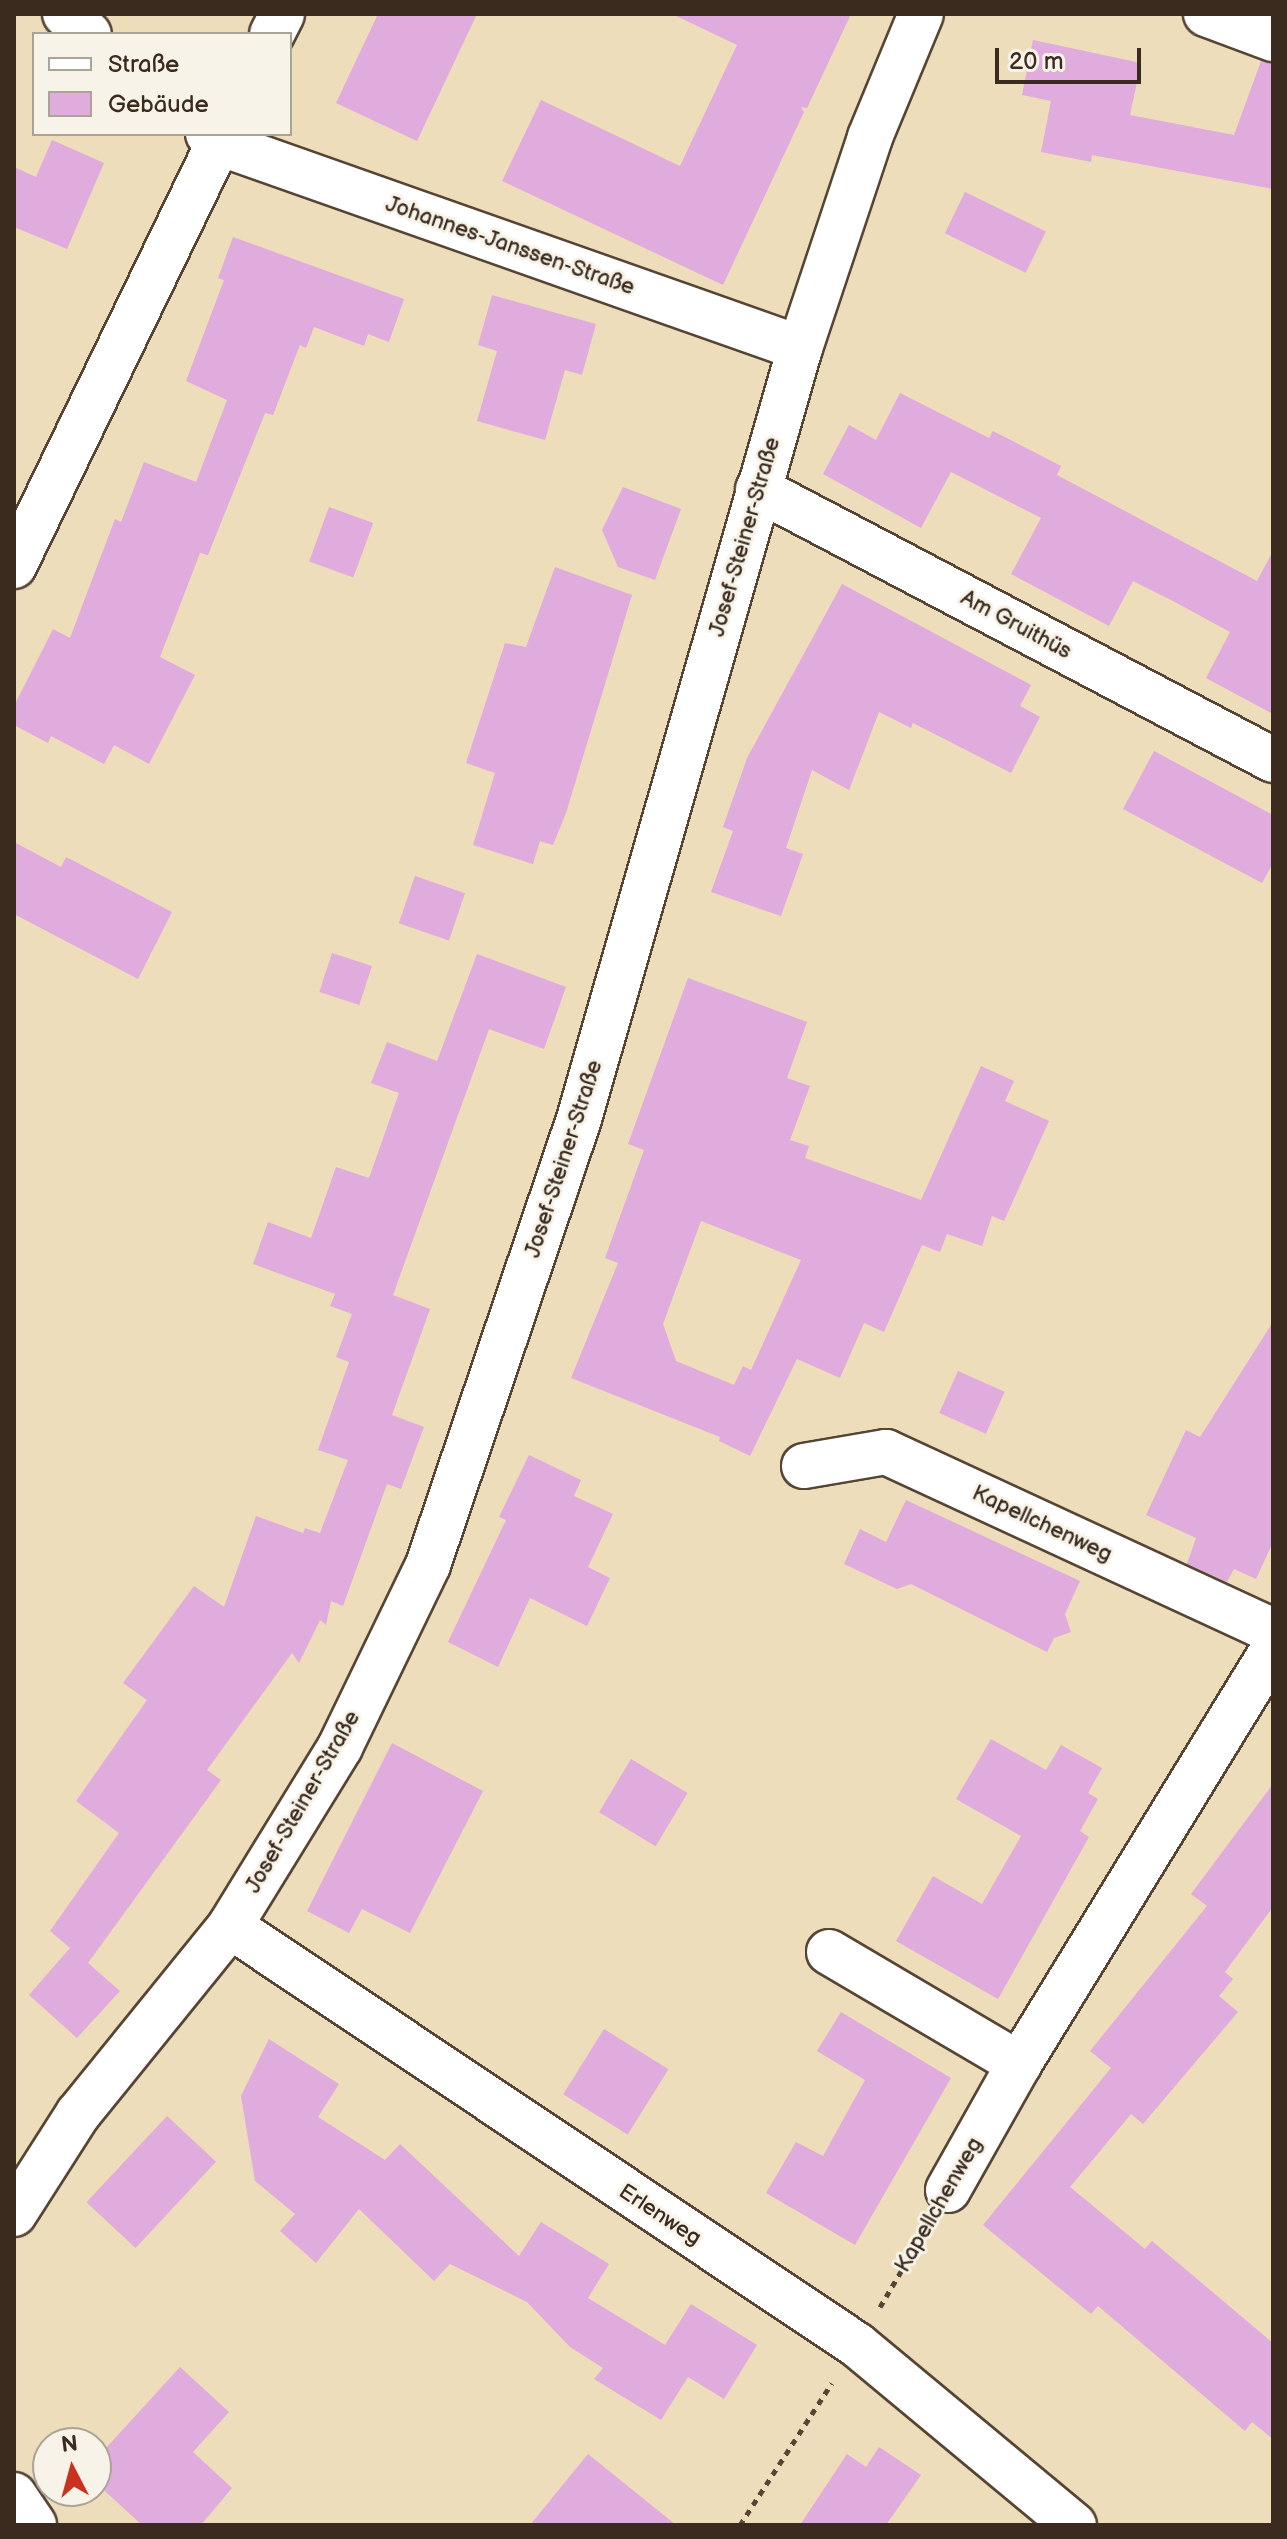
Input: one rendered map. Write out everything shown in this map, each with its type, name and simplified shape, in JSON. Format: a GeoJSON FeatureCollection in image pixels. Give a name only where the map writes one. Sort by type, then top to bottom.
{"type":"FeatureCollection","features":[{"type":"Feature","properties":{"kind":"street"},"geometry":{"type":"LineString","coordinates":[[65,14],[87,32]]}},
{"type":"Feature","properties":{"kind":"street"},"geometry":{"type":"LineString","coordinates":[[273,32],[282,14]]}},
{"type":"Feature","properties":{"kind":"street","name":"Josef-Steiner-Straße"},"geometry":{"type":"LineString","coordinates":[[14,2214],[78,2114],[230,1926],[340,1747],[428,1565],[579,1119],[800,348],[870,137],[921,14]]}},
{"type":"Feature","properties":{"kind":"street"},"geometry":{"type":"LineString","coordinates":[[1206,14],[1273,39]]}},
{"type":"Feature","properties":{"kind":"street","name":"Johannes-Janssen-Straße"},"geometry":{"type":"LineString","coordinates":[[14,566],[217,137],[800,348]]}},
{"type":"Feature","properties":{"kind":"street","name":"Am Gruithüs"},"geometry":{"type":"LineString","coordinates":[[758,489],[1273,760]]}},
{"type":"Feature","properties":{"kind":"street","name":"Kapellchenweg"},"geometry":{"type":"LineString","coordinates":[[804,1466],[886,1452],[1273,1631]]}},
{"type":"Feature","properties":{"kind":"street","name":"Kapellchenweg"},"geometry":{"type":"LineString","coordinates":[[948,2190],[1019,2064],[1273,1650]]}},
{"type":"Feature","properties":{"kind":"street","name":"Erlenweg"},"geometry":{"type":"LineString","coordinates":[[230,1926],[857,2345],[1074,2525]]}},
{"type":"Feature","properties":{"kind":"street"},"geometry":{"type":"LineString","coordinates":[[829,1952],[1019,2064]]}},
{"type":"Feature","properties":{"kind":"street"},"geometry":{"type":"LineString","coordinates":[[14,2495],[34,2525]]}},
{"type":"Feature","properties":{"kind":"path","name":"Kapellchenweg"},"geometry":{"type":"LineString","coordinates":[[857,2345],[948,2190]]}},
{"type":"Feature","properties":{"kind":"path"},"geometry":{"type":"LineString","coordinates":[[740,2525],[857,2345]]}},
{"type":"Feature","properties":{"kind":"building"},"geometry":{"type":"Polygon","coordinates":[[[378,14],[477,14],[417,141],[336,103],[378,14]]]}},
{"type":"Feature","properties":{"kind":"building"},"geometry":{"type":"Polygon","coordinates":[[[672,14],[851,14],[807,108],[801,107],[804,112],[723,285],[502,181],[541,100],[680,166],[737,45],[672,14]]]}},
{"type":"Feature","properties":{"kind":"building"},"geometry":{"type":"Polygon","coordinates":[[[1033,40],[1141,63],[1130,115],[1234,135],[1261,61],[1273,63],[1273,189],[1092,155],[1091,162],[1041,152],[1051,101],[1022,95],[1033,40]]]}},
{"type":"Feature","properties":{"kind":"building"},"geometry":{"type":"Polygon","coordinates":[[[52,140],[104,163],[67,249],[14,227],[14,167],[36,177],[52,140]]]}},
{"type":"Feature","properties":{"kind":"building"},"geometry":{"type":"Polygon","coordinates":[[[965,192],[1046,231],[1026,273],[945,233],[965,192]]]}},
{"type":"Feature","properties":{"kind":"building"},"geometry":{"type":"Polygon","coordinates":[[[233,237],[404,299],[389,342],[368,334],[364,346],[314,327],[306,348],[300,345],[273,415],[265,413],[208,555],[200,553],[160,657],[195,675],[149,764],[114,745],[104,764],[51,736],[48,743],[14,725],[14,706],[53,629],[70,638],[115,519],[121,522],[144,462],[196,482],[227,400],[186,381],[224,280],[218,278],[233,237]]]}},
{"type":"Feature","properties":{"kind":"building"},"geometry":{"type":"Polygon","coordinates":[[[492,295],[596,324],[582,375],[565,370],[545,440],[477,421],[497,351],[478,345],[492,295]]]}},
{"type":"Feature","properties":{"kind":"building"},"geometry":{"type":"Polygon","coordinates":[[[900,393],[989,438],[993,431],[1061,466],[1057,475],[1257,581],[1273,551],[1273,714],[1206,678],[1230,632],[1173,601],[1133,581],[1109,626],[1011,574],[1041,518],[951,472],[921,528],[823,474],[849,425],[876,440],[900,393]]]}},
{"type":"Feature","properties":{"kind":"building"},"geometry":{"type":"Polygon","coordinates":[[[623,487],[681,509],[655,580],[618,567],[602,530],[623,487]]]}},
{"type":"Feature","properties":{"kind":"building"},"geometry":{"type":"Polygon","coordinates":[[[329,507],[373,523],[353,578],[309,562],[329,507]]]}},
{"type":"Feature","properties":{"kind":"building"},"geometry":{"type":"Polygon","coordinates":[[[555,567],[632,595],[566,813],[553,845],[540,841],[533,864],[473,845],[495,773],[466,763],[505,643],[526,647],[555,567]]]}},
{"type":"Feature","properties":{"kind":"building"},"geometry":{"type":"Polygon","coordinates":[[[842,584],[1031,685],[1020,706],[1040,717],[1011,773],[913,723],[911,728],[879,712],[849,790],[812,770],[786,848],[803,854],[781,916],[711,892],[733,831],[723,827],[747,758],[842,584]]]}},
{"type":"Feature","properties":{"kind":"building"},"geometry":{"type":"Polygon","coordinates":[[[1154,751],[1273,815],[1273,863],[1262,883],[1123,809],[1154,751]]]}},
{"type":"Feature","properties":{"kind":"building"},"geometry":{"type":"Polygon","coordinates":[[[14,842],[61,867],[66,857],[172,912],[138,979],[14,914],[14,842]]]}},
{"type":"Feature","properties":{"kind":"building"},"geometry":{"type":"Polygon","coordinates":[[[415,876],[465,893],[449,941],[399,923],[415,876]]]}},
{"type":"Feature","properties":{"kind":"building"},"geometry":{"type":"Polygon","coordinates":[[[332,953],[372,966],[359,1005],[319,992],[332,953]]]}},
{"type":"Feature","properties":{"kind":"building"},"geometry":{"type":"Polygon","coordinates":[[[477,954],[566,987],[544,1049],[489,1029],[393,1295],[430,1309],[392,1415],[424,1427],[401,1489],[387,1484],[343,1606],[331,1601],[326,1625],[320,1620],[299,1663],[292,1653],[207,1770],[221,1780],[88,1963],[120,1991],[77,2038],[29,1995],[70,1948],[50,1931],[119,1833],[76,1801],[147,1700],[123,1683],[194,1586],[224,1607],[256,1516],[303,1533],[305,1528],[320,1533],[348,1460],[318,1450],[349,1362],[336,1357],[352,1314],[330,1306],[335,1294],[253,1264],[268,1222],[311,1238],[336,1167],[369,1178],[399,1093],[371,1083],[387,1042],[437,1061],[477,954]]]}},
{"type":"Feature","properties":{"kind":"building"},"geometry":{"type":"Polygon","coordinates":[[[688,978],[807,1022],[787,1078],[810,1086],[790,1140],[809,1146],[805,1158],[921,1200],[981,1066],[1014,1081],[1005,1101],[1049,1121],[1004,1221],[992,1216],[982,1246],[947,1234],[940,1252],[922,1245],[884,1332],[864,1323],[840,1378],[797,1359],[750,1456],[719,1441],[720,1437],[571,1378],[618,1263],[605,1258],[644,1150],[628,1144],[688,978]],[[701,1221],[663,1324],[676,1361],[734,1385],[743,1366],[751,1370],[801,1260],[701,1221]]]}},
{"type":"Feature","properties":{"kind":"building"},"geometry":{"type":"Polygon","coordinates":[[[1273,1322],[1273,1542],[1256,1579],[1234,1569],[1227,1582],[1187,1564],[1196,1538],[1146,1515],[1186,1430],[1200,1437],[1273,1322]]]}},
{"type":"Feature","properties":{"kind":"building"},"geometry":{"type":"Polygon","coordinates":[[[958,1371],[1005,1392],[986,1434],[939,1413],[958,1371]]]}},
{"type":"Feature","properties":{"kind":"building"},"geometry":{"type":"Polygon","coordinates":[[[529,1455],[581,1480],[574,1496],[613,1514],[588,1567],[610,1578],[587,1626],[530,1598],[498,1667],[448,1642],[506,1520],[499,1517],[529,1455]]]}},
{"type":"Feature","properties":{"kind":"building"},"geometry":{"type":"Polygon","coordinates":[[[906,1500],[1080,1581],[1065,1614],[1071,1632],[1054,1638],[1047,1652],[911,1584],[897,1589],[844,1564],[860,1529],[886,1542],[906,1500]]]}},
{"type":"Feature","properties":{"kind":"building"},"geometry":{"type":"Polygon","coordinates":[[[991,1739],[1046,1770],[1061,1745],[1102,1768],[1088,1793],[1098,1799],[1080,1831],[1089,1837],[998,1999],[896,1941],[933,1876],[982,1904],[1021,1836],[956,1799],[991,1739]]]}},
{"type":"Feature","properties":{"kind":"building"},"geometry":{"type":"Polygon","coordinates":[[[392,1743],[483,1791],[410,1933],[362,1909],[349,1933],[307,1911],[392,1743]]]}},
{"type":"Feature","properties":{"kind":"building"},"geometry":{"type":"Polygon","coordinates":[[[631,1759],[688,1793],[656,1846],[599,1812],[631,1759]]]}},
{"type":"Feature","properties":{"kind":"building"},"geometry":{"type":"Polygon","coordinates":[[[1273,1784],[1273,1907],[1225,1972],[1233,1979],[1219,1996],[1238,2012],[1143,2124],[1131,2114],[1070,2187],[1145,2249],[1152,2241],[1273,2343],[1273,2439],[1252,2422],[1245,2431],[1098,2306],[1091,2314],[983,2225],[1111,2068],[1090,2051],[1207,1906],[1191,1894],[1273,1784]]]}},
{"type":"Feature","properties":{"kind":"building"},"geometry":{"type":"Polygon","coordinates":[[[841,2012],[951,2078],[855,2245],[766,2193],[796,2142],[823,2156],[865,2080],[817,2051],[841,2012]]]}},
{"type":"Feature","properties":{"kind":"building"},"geometry":{"type":"Polygon","coordinates":[[[604,2029],[668,2069],[628,2135],[563,2094],[604,2029]]]}},
{"type":"Feature","properties":{"kind":"building"},"geometry":{"type":"Polygon","coordinates":[[[269,2039],[339,2084],[318,2117],[385,2160],[400,2144],[519,2256],[541,2222],[609,2264],[588,2298],[665,2345],[691,2304],[757,2345],[724,2399],[688,2377],[661,2420],[594,2379],[603,2368],[570,2347],[527,2302],[450,2264],[434,2281],[359,2209],[316,2263],[280,2231],[295,2214],[255,2181],[241,2096],[269,2039]]]}},
{"type":"Feature","properties":{"kind":"building"},"geometry":{"type":"Polygon","coordinates":[[[167,2116],[216,2162],[136,2248],[87,2202],[167,2116]]]}},
{"type":"Feature","properties":{"kind":"building"},"geometry":{"type":"Polygon","coordinates":[[[180,2367],[229,2412],[193,2452],[232,2488],[201,2525],[142,2525],[112,2498],[112,2441],[180,2367]]]}},
{"type":"Feature","properties":{"kind":"building"},"geometry":{"type":"Polygon","coordinates":[[[879,2447],[921,2475],[886,2525],[800,2525],[847,2454],[866,2467],[879,2447]]]}},
{"type":"Feature","properties":{"kind":"building"},"geometry":{"type":"Polygon","coordinates":[[[588,2454],[676,2525],[530,2525],[588,2454]]]}}]}
